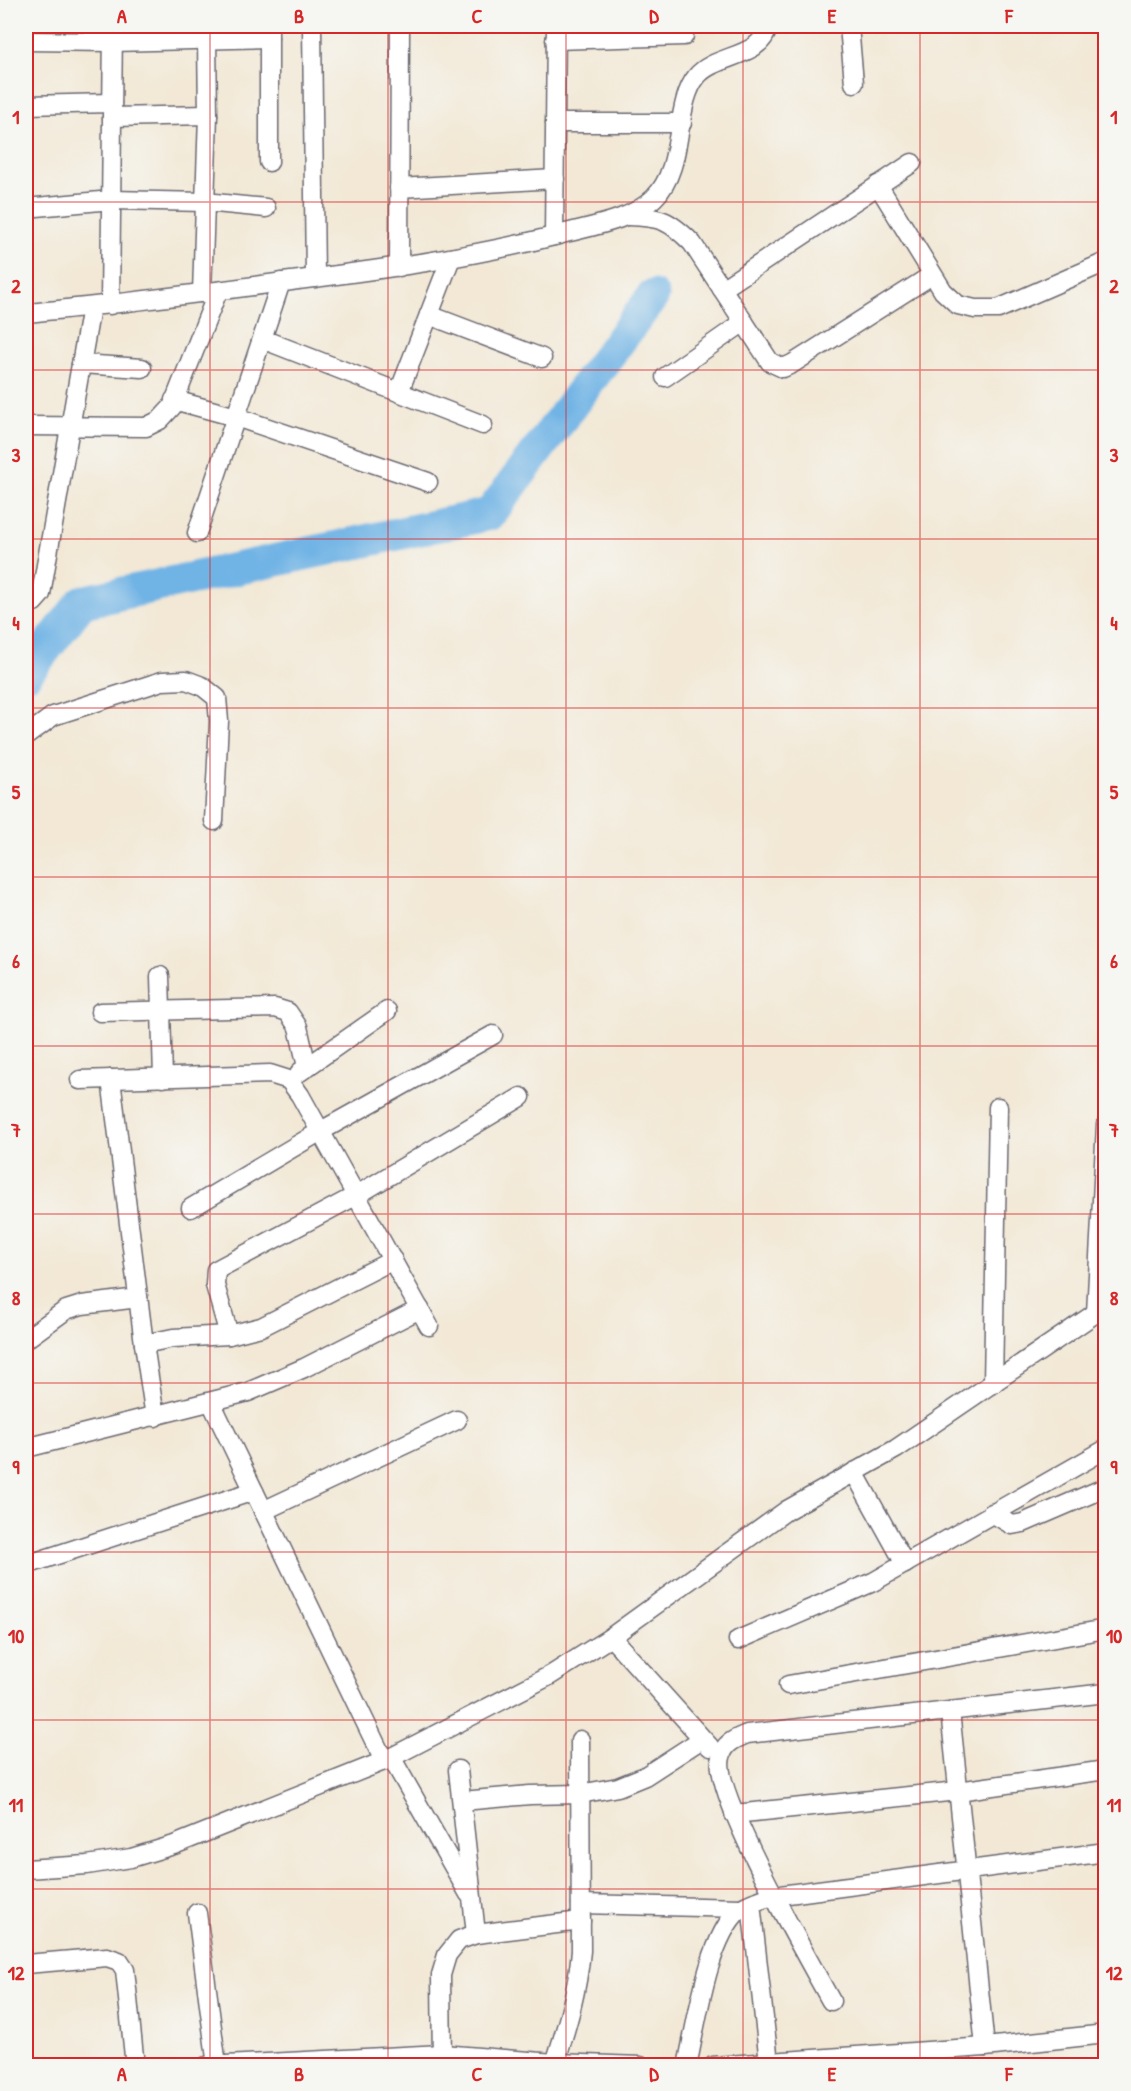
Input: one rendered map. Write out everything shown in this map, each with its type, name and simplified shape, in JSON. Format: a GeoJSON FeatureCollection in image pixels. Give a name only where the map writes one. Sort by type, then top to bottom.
{"type":"FeatureCollection","features":[{"type":"Feature","properties":{"kind":"street"},"geometry":{"type":"LineString","coordinates":[[312,26],[315,278]]}},
{"type":"Feature","properties":{"kind":"street"},"geometry":{"type":"LineString","coordinates":[[399,267],[400,26]]}},
{"type":"Feature","properties":{"kind":"street"},"geometry":{"type":"LineString","coordinates":[[628,216],[656,197],[667,181],[690,89],[698,75],[756,46],[767,32],[768,26]]}},
{"type":"Feature","properties":{"kind":"street"},"geometry":{"type":"LineString","coordinates":[[849,26],[854,83]]}},
{"type":"Feature","properties":{"kind":"street"},"geometry":{"type":"LineString","coordinates":[[26,41],[113,34],[207,39],[269,32],[269,162]]}},
{"type":"Feature","properties":{"kind":"street"},"geometry":{"type":"LineString","coordinates":[[554,236],[555,33],[684,36]]}},
{"type":"Feature","properties":{"kind":"street"},"geometry":{"type":"LineString","coordinates":[[110,305],[113,34]]}},
{"type":"Feature","properties":{"kind":"street"},"geometry":{"type":"LineString","coordinates":[[26,426],[146,427],[160,420],[172,407],[210,292],[205,202],[208,115],[207,39]]}},
{"type":"Feature","properties":{"kind":"street"},"geometry":{"type":"LineString","coordinates":[[26,105],[208,115]]}},
{"type":"Feature","properties":{"kind":"street"},"geometry":{"type":"LineString","coordinates":[[555,123],[682,123]]}},
{"type":"Feature","properties":{"kind":"street"},"geometry":{"type":"LineString","coordinates":[[722,289],[912,163]]}},
{"type":"Feature","properties":{"kind":"street"},"geometry":{"type":"LineString","coordinates":[[399,188],[555,178]]}},
{"type":"Feature","properties":{"kind":"street"},"geometry":{"type":"LineString","coordinates":[[878,185],[932,275],[943,291],[958,305],[975,309],[998,309],[1106,262]]}},
{"type":"Feature","properties":{"kind":"street"},"geometry":{"type":"LineString","coordinates":[[26,208],[111,200],[205,202],[266,208]]}},
{"type":"Feature","properties":{"kind":"street"},"geometry":{"type":"LineString","coordinates":[[26,313],[110,305],[399,267],[499,250],[628,216],[653,217],[678,229],[692,243],[770,362],[783,368],[932,275]]}},
{"type":"Feature","properties":{"kind":"street"},"geometry":{"type":"LineString","coordinates":[[399,392],[451,258]]}},
{"type":"Feature","properties":{"kind":"street"},"geometry":{"type":"LineString","coordinates":[[197,533],[281,282]]}},
{"type":"Feature","properties":{"kind":"street"},"geometry":{"type":"LineString","coordinates":[[26,605],[41,594],[91,307]]}},
{"type":"Feature","properties":{"kind":"street"},"geometry":{"type":"LineString","coordinates":[[429,315],[542,358]]}},
{"type":"Feature","properties":{"kind":"street"},"geometry":{"type":"LineString","coordinates":[[665,377],[744,322]]}},
{"type":"Feature","properties":{"kind":"street"},"geometry":{"type":"LineString","coordinates":[[262,339],[483,425]]}},
{"type":"Feature","properties":{"kind":"street"},"geometry":{"type":"LineString","coordinates":[[81,364],[142,368]]}},
{"type":"Feature","properties":{"kind":"street"},"geometry":{"type":"LineString","coordinates":[[174,400],[236,417],[428,482]]}},
{"type":"Feature","properties":{"kind":"street"},"geometry":{"type":"LineString","coordinates":[[26,736],[53,716],[162,681],[186,680],[202,686],[216,698],[219,721],[214,821]]}},
{"type":"Feature","properties":{"kind":"street"},"geometry":{"type":"LineString","coordinates":[[160,976],[163,1078]]}},
{"type":"Feature","properties":{"kind":"street"},"geometry":{"type":"LineString","coordinates":[[100,1012],[275,1008],[288,1012],[298,1027],[308,1067]]}},
{"type":"Feature","properties":{"kind":"street"},"geometry":{"type":"LineString","coordinates":[[289,1080],[387,1011]]}},
{"type":"Feature","properties":{"kind":"street"},"geometry":{"type":"LineString","coordinates":[[191,1208],[321,1131],[493,1035]]}},
{"type":"Feature","properties":{"kind":"street"},"geometry":{"type":"LineString","coordinates":[[80,1080],[270,1074],[289,1080],[321,1131],[429,1326]]}},
{"type":"Feature","properties":{"kind":"street"},"geometry":{"type":"LineString","coordinates":[[111,1079],[155,1417]]}},
{"type":"Feature","properties":{"kind":"street"},"geometry":{"type":"LineString","coordinates":[[229,1335],[216,1285],[216,1270],[357,1195],[521,1097]]}},
{"type":"Feature","properties":{"kind":"street"},"geometry":{"type":"LineString","coordinates":[[993,1384],[998,1107]]}},
{"type":"Feature","properties":{"kind":"street"},"geometry":{"type":"LineString","coordinates":[[26,1869],[131,1858],[163,1848],[388,1759],[551,1675],[611,1637],[787,1510],[897,1449],[1101,1310],[1106,1125]]}},
{"type":"Feature","properties":{"kind":"street"},"geometry":{"type":"LineString","coordinates":[[144,1344],[173,1338],[229,1335],[261,1327],[393,1260]]}},
{"type":"Feature","properties":{"kind":"street"},"geometry":{"type":"LineString","coordinates":[[26,1339],[66,1310],[82,1305],[138,1298]]}},
{"type":"Feature","properties":{"kind":"street"},"geometry":{"type":"LineString","coordinates":[[26,1448],[248,1392],[274,1382],[420,1309]]}},
{"type":"Feature","properties":{"kind":"street"},"geometry":{"type":"LineString","coordinates":[[211,1402],[263,1511],[388,1759],[472,1901]]}},
{"type":"Feature","properties":{"kind":"street"},"geometry":{"type":"LineString","coordinates":[[263,1511],[457,1420]]}},
{"type":"Feature","properties":{"kind":"street"},"geometry":{"type":"LineString","coordinates":[[738,1640],[873,1582],[1106,1449]]}},
{"type":"Feature","properties":{"kind":"street"},"geometry":{"type":"LineString","coordinates":[[992,1513],[1012,1525],[1023,1523],[1104,1491],[1083,1461]]}},
{"type":"Feature","properties":{"kind":"street"},"geometry":{"type":"LineString","coordinates":[[854,1472],[905,1564]]}},
{"type":"Feature","properties":{"kind":"street"},"geometry":{"type":"LineString","coordinates":[[26,1564],[254,1491]]}},
{"type":"Feature","properties":{"kind":"street"},"geometry":{"type":"LineString","coordinates":[[788,1685],[1106,1629]]}},
{"type":"Feature","properties":{"kind":"street"},"geometry":{"type":"LineString","coordinates":[[611,1637],[720,1759]]}},
{"type":"Feature","properties":{"kind":"street"},"geometry":{"type":"LineString","coordinates":[[831,2001],[773,1896],[734,1814],[720,1770],[720,1759],[724,1748],[733,1739],[747,1734],[1106,1693]]}},
{"type":"Feature","properties":{"kind":"street"},"geometry":{"type":"LineString","coordinates":[[950,1711],[985,2047]]}},
{"type":"Feature","properties":{"kind":"street"},"geometry":{"type":"LineString","coordinates":[[462,1801],[530,1795],[580,1794],[631,1783],[702,1739]]}},
{"type":"Feature","properties":{"kind":"street"},"geometry":{"type":"LineString","coordinates":[[555,2063],[571,2017],[578,1984],[581,1913],[580,1740]]}},
{"type":"Feature","properties":{"kind":"street"},"geometry":{"type":"LineString","coordinates":[[458,1770],[476,1934]]}},
{"type":"Feature","properties":{"kind":"street"},"geometry":{"type":"LineString","coordinates":[[734,1814],[958,1791],[1106,1770]]}},
{"type":"Feature","properties":{"kind":"street"},"geometry":{"type":"LineString","coordinates":[[442,2060],[441,1976],[447,1955],[459,1940],[476,1934],[581,1913],[746,1906],[773,1896],[1106,1852]]}},
{"type":"Feature","properties":{"kind":"street"},"geometry":{"type":"LineString","coordinates":[[746,1906],[769,2062]]}},
{"type":"Feature","properties":{"kind":"street"},"geometry":{"type":"LineString","coordinates":[[687,2066],[712,1954],[726,1926],[746,1906]]}},
{"type":"Feature","properties":{"kind":"street"},"geometry":{"type":"LineString","coordinates":[[197,1913],[214,2065],[442,2060],[641,2066]]}},
{"type":"Feature","properties":{"kind":"street"},"geometry":{"type":"LineString","coordinates":[[26,1964],[107,1957],[119,1961],[125,1970],[135,2066]]}},
{"type":"Feature","properties":{"kind":"street"},"geometry":{"type":"LineString","coordinates":[[713,2066],[985,2047],[1106,2034]]}},
{"type":"Feature","properties":{"kind":"waterway"},"geometry":{"type":"LineString","coordinates":[[26,674],[82,602],[490,514],[653,296]]}}]}
